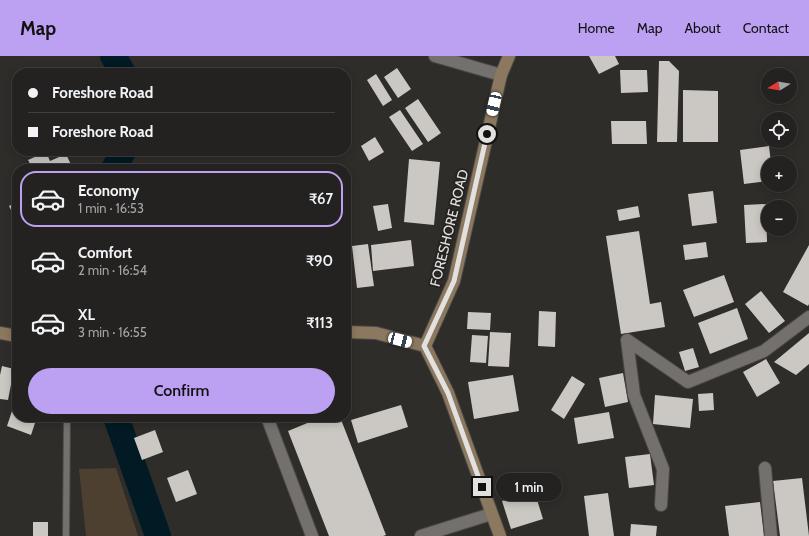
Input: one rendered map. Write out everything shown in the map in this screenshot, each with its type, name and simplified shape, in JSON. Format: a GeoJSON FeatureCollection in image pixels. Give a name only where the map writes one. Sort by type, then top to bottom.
{"type":"FeatureCollection","features":[{"type":"Feature","properties":{"kind":"main road","name":"FORESHORE ROAD"},"geometry":{"type":"LineString","coordinates":[[424,346],[454,281],[501,75],[509,56]]}},
{"type":"Feature","properties":{"kind":"main road"},"geometry":{"type":"LineString","coordinates":[[351,332],[376,333],[424,346],[448,393],[500,536]]}},
{"type":"Feature","properties":{"kind":"main road"},"geometry":{"type":"LineString","coordinates":[[0,333],[12,335]]}},
{"type":"Feature","properties":{"kind":"street"},"geometry":{"type":"LineString","coordinates":[[436,56],[501,75]]}},
{"type":"Feature","properties":{"kind":"street"},"geometry":{"type":"LineString","coordinates":[[661,504],[663,469],[634,395],[627,340],[688,382],[764,351],[809,317]]}},
{"type":"Feature","properties":{"kind":"street"},"geometry":{"type":"LineString","coordinates":[[269,422],[312,536]]}},
{"type":"Feature","properties":{"kind":"street"},"geometry":{"type":"LineString","coordinates":[[765,468],[771,536]]}},
{"type":"Feature","properties":{"kind":"street"},"geometry":{"type":"LineString","coordinates":[[421,536],[491,514]]}},
{"type":"Feature","properties":{"kind":"lane"},"geometry":{"type":"LineString","coordinates":[[66,536],[67,422]]}},
{"type":"Feature","properties":{"kind":"shaded area"},"geometry":{"type":"Polygon","coordinates":[[[116,468],[138,536],[86,536],[79,469],[116,468]]]}},
{"type":"Feature","properties":{"kind":"building"},"geometry":{"type":"Polygon","coordinates":[[[589,56],[615,56],[619,64],[599,74],[589,56]]]}},
{"type":"Feature","properties":{"kind":"building"},"geometry":{"type":"Polygon","coordinates":[[[659,61],[669,61],[679,71],[677,142],[657,142],[659,61]]]}},
{"type":"Feature","properties":{"kind":"building"},"geometry":{"type":"Polygon","coordinates":[[[397,68],[411,89],[398,98],[384,77],[397,68]]]}},
{"type":"Feature","properties":{"kind":"building"},"geometry":{"type":"Polygon","coordinates":[[[620,70],[647,70],[648,92],[621,93],[620,70]]]}},
{"type":"Feature","properties":{"kind":"building"},"geometry":{"type":"Polygon","coordinates":[[[376,74],[392,100],[383,106],[367,80],[376,74]]]}},
{"type":"Feature","properties":{"kind":"building"},"geometry":{"type":"Polygon","coordinates":[[[683,90],[718,91],[718,142],[683,142],[683,90]]]}},
{"type":"Feature","properties":{"kind":"building"},"geometry":{"type":"Polygon","coordinates":[[[418,99],[441,133],[428,142],[405,108],[418,99]]]}},
{"type":"Feature","properties":{"kind":"building"},"geometry":{"type":"Polygon","coordinates":[[[400,110],[423,144],[412,151],[389,117],[400,110]]]}},
{"type":"Feature","properties":{"kind":"building"},"geometry":{"type":"Polygon","coordinates":[[[611,121],[646,121],[647,144],[612,144],[611,121]]]}},
{"type":"Feature","properties":{"kind":"building"},"geometry":{"type":"Polygon","coordinates":[[[375,137],[384,152],[369,161],[361,146],[375,137]]]}},
{"type":"Feature","properties":{"kind":"building"},"geometry":{"type":"Polygon","coordinates":[[[761,147],[769,148],[770,156],[761,156],[761,182],[744,184],[740,150],[761,147]]]}},
{"type":"Feature","properties":{"kind":"building"},"geometry":{"type":"Polygon","coordinates":[[[37,156],[48,156],[50,161],[61,156],[67,156],[71,164],[30,164],[28,160],[37,156]]]}},
{"type":"Feature","properties":{"kind":"building"},"geometry":{"type":"Polygon","coordinates":[[[409,159],[440,162],[434,225],[404,222],[409,159]]]}},
{"type":"Feature","properties":{"kind":"building"},"geometry":{"type":"Polygon","coordinates":[[[713,191],[717,223],[692,226],[688,194],[713,191]]]}},
{"type":"Feature","properties":{"kind":"building"},"geometry":{"type":"Polygon","coordinates":[[[12,204],[12,212],[9,206],[12,204]]]}},
{"type":"Feature","properties":{"kind":"building"},"geometry":{"type":"Polygon","coordinates":[[[388,204],[392,228],[378,231],[373,206],[388,204]]]}},
{"type":"Feature","properties":{"kind":"building"},"geometry":{"type":"Polygon","coordinates":[[[761,204],[761,236],[767,236],[767,242],[746,243],[744,205],[761,204]]]}},
{"type":"Feature","properties":{"kind":"building"},"geometry":{"type":"Polygon","coordinates":[[[638,206],[640,217],[619,221],[617,210],[638,206]]]}},
{"type":"Feature","properties":{"kind":"building"},"geometry":{"type":"Polygon","coordinates":[[[639,231],[650,304],[661,302],[665,327],[621,334],[606,236],[639,231]]]}},
{"type":"Feature","properties":{"kind":"building"},"geometry":{"type":"Polygon","coordinates":[[[411,240],[414,266],[373,271],[371,245],[411,240]]]}},
{"type":"Feature","properties":{"kind":"building"},"geometry":{"type":"Polygon","coordinates":[[[706,242],[708,257],[685,260],[683,245],[706,242]]]}},
{"type":"Feature","properties":{"kind":"building"},"geometry":{"type":"Polygon","coordinates":[[[368,244],[374,286],[357,288],[352,246],[368,244]]]}},
{"type":"Feature","properties":{"kind":"building"},"geometry":{"type":"Polygon","coordinates":[[[809,245],[809,304],[808,306],[783,292],[809,245]]]}},
{"type":"Feature","properties":{"kind":"building"},"geometry":{"type":"Polygon","coordinates":[[[724,275],[734,302],[694,317],[683,290],[724,275]]]}},
{"type":"Feature","properties":{"kind":"building"},"geometry":{"type":"Polygon","coordinates":[[[761,291],[785,321],[769,333],[745,304],[761,291]]]}},
{"type":"Feature","properties":{"kind":"building"},"geometry":{"type":"Polygon","coordinates":[[[737,308],[748,339],[710,354],[698,323],[737,308]]]}},
{"type":"Feature","properties":{"kind":"building"},"geometry":{"type":"Polygon","coordinates":[[[539,311],[556,312],[555,347],[538,346],[539,311]]]}},
{"type":"Feature","properties":{"kind":"building"},"geometry":{"type":"Polygon","coordinates":[[[468,312],[491,313],[490,330],[467,329],[468,312]]]}},
{"type":"Feature","properties":{"kind":"building"},"geometry":{"type":"Polygon","coordinates":[[[490,332],[511,333],[509,367],[488,366],[490,332]]]}},
{"type":"Feature","properties":{"kind":"building"},"geometry":{"type":"Polygon","coordinates":[[[809,333],[809,364],[796,375],[774,362],[809,333]]]}},
{"type":"Feature","properties":{"kind":"building"},"geometry":{"type":"Polygon","coordinates":[[[472,335],[488,336],[486,363],[470,362],[472,335]]]}},
{"type":"Feature","properties":{"kind":"building"},"geometry":{"type":"Polygon","coordinates":[[[693,348],[699,367],[685,371],[679,352],[693,348]]]}},
{"type":"Feature","properties":{"kind":"building"},"geometry":{"type":"Polygon","coordinates":[[[766,359],[780,383],[757,397],[743,372],[766,359]]]}},
{"type":"Feature","properties":{"kind":"building"},"geometry":{"type":"Polygon","coordinates":[[[2,366],[12,368],[12,379],[8,400],[0,399],[0,375],[2,366]]]}},
{"type":"Feature","properties":{"kind":"building"},"geometry":{"type":"Polygon","coordinates":[[[623,373],[628,402],[605,407],[599,378],[623,373]]]}},
{"type":"Feature","properties":{"kind":"building"},"geometry":{"type":"Polygon","coordinates":[[[513,375],[519,411],[474,419],[468,382],[513,375]]]}},
{"type":"Feature","properties":{"kind":"building"},"geometry":{"type":"Polygon","coordinates":[[[572,376],[585,384],[564,419],[551,410],[572,376]]]}},
{"type":"Feature","properties":{"kind":"building"},"geometry":{"type":"Polygon","coordinates":[[[713,393],[714,410],[699,411],[698,394],[713,393]]]}},
{"type":"Feature","properties":{"kind":"building"},"geometry":{"type":"Polygon","coordinates":[[[655,395],[693,399],[690,428],[653,424],[655,395]]]}},
{"type":"Feature","properties":{"kind":"building"},"geometry":{"type":"Polygon","coordinates":[[[401,405],[408,427],[358,443],[351,420],[401,405]]]}},
{"type":"Feature","properties":{"kind":"building"},"geometry":{"type":"Polygon","coordinates":[[[12,411],[12,422],[35,422],[31,435],[7,426],[12,411]]]}},
{"type":"Feature","properties":{"kind":"building"},"geometry":{"type":"Polygon","coordinates":[[[609,412],[614,438],[578,444],[574,418],[609,412]]]}},
{"type":"Feature","properties":{"kind":"building"},"geometry":{"type":"Polygon","coordinates":[[[310,422],[342,422],[386,535],[329,536],[288,431],[310,422]]]}},
{"type":"Feature","properties":{"kind":"building"},"geometry":{"type":"Polygon","coordinates":[[[155,430],[163,452],[142,460],[134,438],[155,430]]]}},
{"type":"Feature","properties":{"kind":"building"},"geometry":{"type":"Polygon","coordinates":[[[650,454],[654,485],[629,488],[625,457],[650,454]]]}},
{"type":"Feature","properties":{"kind":"building"},"geometry":{"type":"Polygon","coordinates":[[[188,470],[197,494],[176,502],[167,478],[188,470]]]}},
{"type":"Feature","properties":{"kind":"building"},"geometry":{"type":"Polygon","coordinates":[[[802,478],[809,536],[780,536],[773,481],[802,478]]]}},
{"type":"Feature","properties":{"kind":"building"},"geometry":{"type":"Polygon","coordinates":[[[534,490],[543,519],[511,529],[502,501],[534,490]]]}},
{"type":"Feature","properties":{"kind":"building"},"geometry":{"type":"Polygon","coordinates":[[[608,493],[614,536],[589,536],[584,496],[608,493]]]}},
{"type":"Feature","properties":{"kind":"building"},"geometry":{"type":"Polygon","coordinates":[[[760,502],[764,536],[729,536],[725,506],[760,502]]]}},
{"type":"Feature","properties":{"kind":"building"},"geometry":{"type":"Polygon","coordinates":[[[33,522],[48,522],[48,536],[33,536],[33,522]]]}},
{"type":"Feature","properties":{"kind":"building"},"geometry":{"type":"Polygon","coordinates":[[[631,524],[657,526],[656,536],[630,536],[631,524]]]}},
{"type":"Feature","properties":{"kind":"waterway"},"geometry":{"type":"LineString","coordinates":[[113,56],[120,68]]}},
{"type":"Feature","properties":{"kind":"waterway"},"geometry":{"type":"LineString","coordinates":[[116,164],[120,156]]}},
{"type":"Feature","properties":{"kind":"waterway"},"geometry":{"type":"LineString","coordinates":[[118,422],[158,536]]}},
{"type":"Feature","properties":{"kind":"route"},"geometry":{"type":"LineString","coordinates":[[482,487],[448,393],[424,346],[454,281],[487,134]]}}]}
